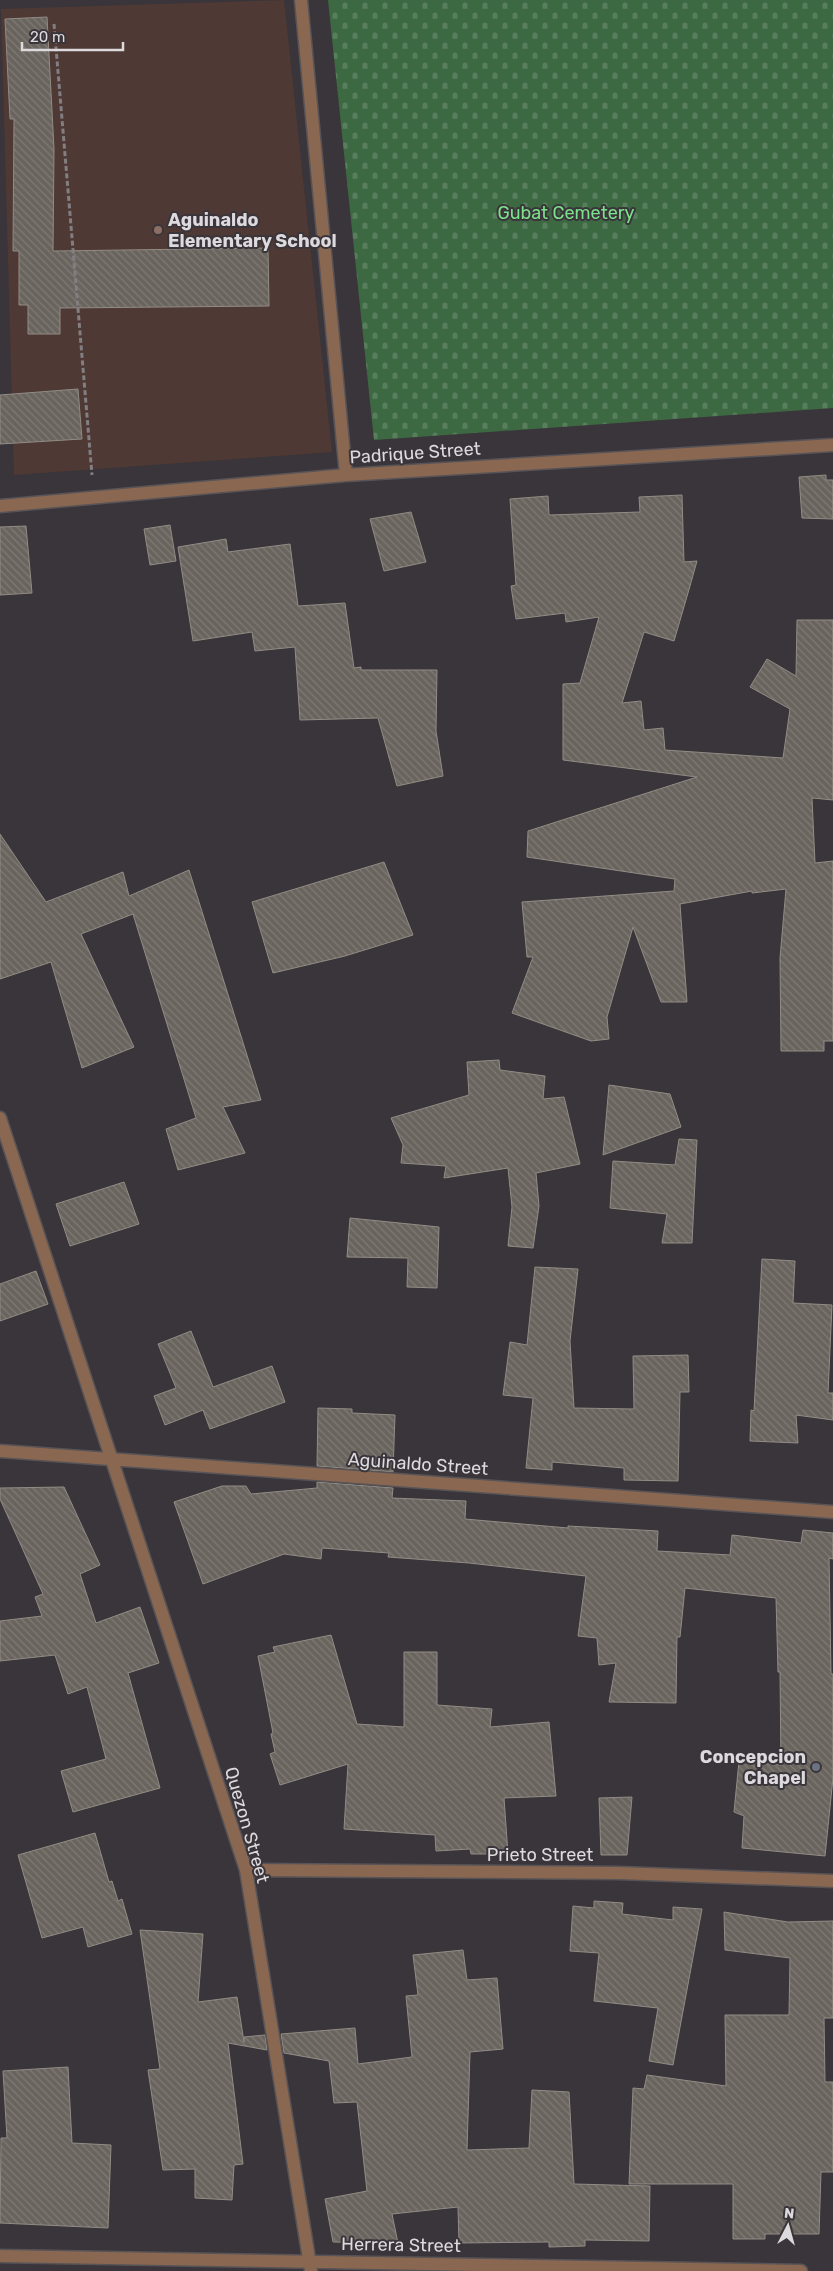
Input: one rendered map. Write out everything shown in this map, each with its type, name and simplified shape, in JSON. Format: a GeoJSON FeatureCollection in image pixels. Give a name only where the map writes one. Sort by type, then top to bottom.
{"type":"FeatureCollection","features":[{"type":"Feature","properties":{"kind":"street"},"geometry":{"type":"LineString","coordinates":[[301,0],[346,475]]}},
{"type":"Feature","properties":{"kind":"street","name":"Padrique Street"},"geometry":{"type":"LineString","coordinates":[[0,506],[346,475],[833,445]]}},
{"type":"Feature","properties":{"kind":"street","name":"Quezon Street"},"geometry":{"type":"LineString","coordinates":[[0,1118],[246,1870],[311,2266]]}},
{"type":"Feature","properties":{"kind":"street","name":"Aguinaldo Street"},"geometry":{"type":"LineString","coordinates":[[0,1450],[112,1460],[833,1512]]}},
{"type":"Feature","properties":{"kind":"street","name":"Prieto Street"},"geometry":{"type":"LineString","coordinates":[[246,1870],[620,1873],[833,1881]]}},
{"type":"Feature","properties":{"kind":"street","name":"Herrera Street"},"geometry":{"type":"LineString","coordinates":[[0,2256],[311,2266],[800,2271]]}},
{"type":"Feature","properties":{"kind":"path"},"geometry":{"type":"LineString","coordinates":[[54,24],[94,498]]}},
{"type":"Feature","properties":{"kind":"shaded area","name":"Aguinaldo Elementary School"},"geometry":{"type":"Polygon","coordinates":[[[284,0],[332,452],[14,475],[1,9],[284,0]]]}},
{"type":"Feature","properties":{"kind":"green space","name":"Gubat Cemetery"},"geometry":{"type":"Polygon","coordinates":[[[328,0],[833,0],[833,408],[374,440],[328,0]]]}},
{"type":"Feature","properties":{"kind":"building"},"geometry":{"type":"Polygon","coordinates":[[[47,17],[54,149],[53,251],[268,248],[269,306],[60,308],[60,334],[28,334],[28,305],[19,305],[19,251],[13,251],[14,119],[10,119],[5,19],[47,17]]]}},
{"type":"Feature","properties":{"kind":"building"},"geometry":{"type":"Polygon","coordinates":[[[78,389],[82,439],[0,444],[0,395],[78,389]]]}},
{"type":"Feature","properties":{"kind":"building"},"geometry":{"type":"Polygon","coordinates":[[[826,475],[826,480],[833,480],[833,519],[802,518],[799,477],[826,475]]]}},
{"type":"Feature","properties":{"kind":"building"},"geometry":{"type":"Polygon","coordinates":[[[682,495],[684,562],[697,561],[690,586],[674,641],[644,632],[622,703],[641,701],[644,730],[663,728],[665,750],[783,758],[790,709],[750,687],[767,659],[796,676],[797,620],[833,620],[833,800],[812,798],[815,863],[833,861],[833,1041],[824,1041],[824,1051],[781,1051],[780,958],[786,889],[752,893],[752,891],[680,904],[687,1002],[661,1002],[633,927],[607,1017],[609,1039],[591,1041],[512,1013],[533,957],[527,957],[522,902],[674,891],[675,879],[527,857],[528,831],[697,777],[563,760],[563,684],[580,683],[599,617],[566,622],[565,613],[516,619],[511,586],[516,585],[510,499],[548,496],[549,515],[640,512],[639,497],[682,495]]]}},
{"type":"Feature","properties":{"kind":"building"},"geometry":{"type":"Polygon","coordinates":[[[411,512],[426,562],[384,571],[370,519],[411,512]]]}},
{"type":"Feature","properties":{"kind":"building"},"geometry":{"type":"Polygon","coordinates":[[[170,525],[176,561],[150,565],[144,529],[170,525]]]}},
{"type":"Feature","properties":{"kind":"building"},"geometry":{"type":"Polygon","coordinates":[[[26,526],[32,593],[0,595],[0,527],[26,526]]]}},
{"type":"Feature","properties":{"kind":"building"},"geometry":{"type":"Polygon","coordinates":[[[226,539],[228,552],[290,544],[298,606],[345,603],[354,668],[361,667],[361,670],[437,670],[436,731],[443,776],[397,786],[378,718],[300,720],[295,647],[255,651],[252,632],[193,641],[178,547],[226,539]]]}},
{"type":"Feature","properties":{"kind":"building"},"geometry":{"type":"Polygon","coordinates":[[[0,834],[46,902],[123,872],[129,896],[189,870],[261,1100],[223,1107],[245,1153],[178,1170],[166,1129],[196,1118],[133,914],[81,934],[134,1047],[82,1068],[51,962],[0,979],[0,834]]]}},
{"type":"Feature","properties":{"kind":"building"},"geometry":{"type":"Polygon","coordinates":[[[384,862],[413,935],[345,956],[273,973],[252,902],[384,862]]]}},
{"type":"Feature","properties":{"kind":"building"},"geometry":{"type":"Polygon","coordinates":[[[499,1060],[500,1070],[545,1076],[543,1099],[564,1097],[580,1164],[536,1173],[539,1206],[533,1248],[508,1246],[512,1207],[508,1168],[444,1178],[446,1166],[401,1163],[403,1145],[391,1118],[469,1095],[467,1062],[499,1060]]]}},
{"type":"Feature","properties":{"kind":"building"},"geometry":{"type":"Polygon","coordinates":[[[609,1085],[670,1094],[681,1127],[603,1155],[609,1085]]]}},
{"type":"Feature","properties":{"kind":"building"},"geometry":{"type":"Polygon","coordinates":[[[679,1139],[697,1140],[692,1243],[662,1243],[667,1214],[610,1208],[613,1161],[675,1165],[679,1139]]]}},
{"type":"Feature","properties":{"kind":"building"},"geometry":{"type":"Polygon","coordinates":[[[124,1182],[139,1224],[70,1246],[56,1204],[124,1182]]]}},
{"type":"Feature","properties":{"kind":"building"},"geometry":{"type":"Polygon","coordinates":[[[350,1218],[439,1227],[437,1288],[407,1287],[408,1258],[347,1257],[350,1218]]]}},
{"type":"Feature","properties":{"kind":"building"},"geometry":{"type":"Polygon","coordinates":[[[762,1259],[795,1261],[793,1303],[832,1305],[828,1393],[833,1393],[833,1420],[796,1415],[798,1443],[750,1441],[751,1410],[754,1411],[762,1259]]]}},
{"type":"Feature","properties":{"kind":"building"},"geometry":{"type":"Polygon","coordinates":[[[535,1267],[578,1269],[570,1341],[574,1408],[634,1409],[633,1356],[688,1355],[689,1392],[680,1392],[678,1481],[624,1480],[624,1468],[552,1462],[552,1470],[526,1468],[533,1398],[503,1395],[510,1342],[527,1345],[535,1267]]]}},
{"type":"Feature","properties":{"kind":"building"},"geometry":{"type":"Polygon","coordinates":[[[36,1271],[48,1304],[0,1321],[0,1284],[36,1271]]]}},
{"type":"Feature","properties":{"kind":"building"},"geometry":{"type":"Polygon","coordinates":[[[191,1331],[213,1387],[272,1366],[285,1402],[210,1429],[203,1410],[165,1425],[154,1396],[176,1388],[158,1344],[191,1331]]]}},
{"type":"Feature","properties":{"kind":"building"},"geometry":{"type":"Polygon","coordinates":[[[318,1408],[352,1409],[352,1413],[395,1415],[393,1472],[317,1466],[318,1408]]]}},
{"type":"Feature","properties":{"kind":"building"},"geometry":{"type":"Polygon","coordinates":[[[317,1482],[393,1488],[392,1498],[466,1501],[465,1519],[568,1528],[568,1526],[658,1531],[657,1551],[730,1555],[732,1535],[801,1543],[803,1530],[833,1533],[833,1559],[829,1558],[831,1674],[833,1674],[833,1778],[825,1856],[742,1848],[744,1816],[734,1812],[739,1761],[781,1765],[780,1672],[778,1672],[776,1598],[685,1588],[680,1637],[677,1637],[676,1703],[609,1702],[616,1663],[599,1665],[597,1638],[578,1636],[586,1576],[469,1563],[388,1557],[389,1553],[322,1548],[321,1559],[284,1554],[203,1584],[174,1502],[222,1486],[246,1486],[251,1494],[317,1488],[317,1482]]]}},
{"type":"Feature","properties":{"kind":"building"},"geometry":{"type":"Polygon","coordinates":[[[64,1487],[100,1565],[80,1574],[96,1623],[140,1607],[159,1663],[128,1673],[160,1788],[73,1812],[61,1771],[106,1759],[87,1687],[68,1694],[55,1655],[0,1661],[0,1621],[42,1616],[35,1597],[43,1594],[0,1499],[0,1488],[64,1487]]]}},
{"type":"Feature","properties":{"kind":"building"},"geometry":{"type":"Polygon","coordinates":[[[331,1635],[357,1724],[404,1727],[404,1652],[437,1652],[437,1705],[492,1709],[490,1727],[549,1722],[556,1796],[504,1798],[508,1854],[471,1854],[470,1849],[436,1851],[435,1835],[344,1829],[348,1764],[280,1785],[270,1754],[275,1752],[271,1734],[273,1733],[258,1656],[275,1652],[273,1647],[331,1635]]]}},
{"type":"Feature","properties":{"kind":"building"},"geometry":{"type":"Polygon","coordinates":[[[632,1797],[627,1855],[601,1855],[599,1798],[632,1797]]]}},
{"type":"Feature","properties":{"kind":"building"},"geometry":{"type":"Polygon","coordinates":[[[95,1833],[109,1882],[112,1881],[118,1901],[122,1899],[132,1934],[88,1947],[83,1927],[42,1938],[18,1855],[95,1833]]]}},
{"type":"Feature","properties":{"kind":"building"},"geometry":{"type":"Polygon","coordinates":[[[594,1901],[623,1903],[622,1914],[673,1920],[673,1907],[702,1909],[673,2065],[649,2061],[658,2008],[594,2001],[599,1953],[570,1951],[573,1906],[594,1908],[594,1901]]]}},
{"type":"Feature","properties":{"kind":"building"},"geometry":{"type":"Polygon","coordinates":[[[724,1912],[788,1922],[833,1921],[833,2018],[824,2018],[825,2082],[833,2082],[833,2172],[821,2172],[819,2234],[765,2234],[765,2239],[733,2239],[733,2184],[629,2184],[633,2088],[644,2089],[647,2075],[726,2086],[725,2015],[789,2015],[790,1958],[725,1950],[724,1912]]]}},
{"type":"Feature","properties":{"kind":"building"},"geometry":{"type":"Polygon","coordinates":[[[140,1930],[203,1934],[198,2002],[237,1997],[244,2042],[244,2037],[265,2035],[267,2050],[228,2043],[243,2164],[234,2165],[232,2200],[195,2198],[195,2169],[163,2170],[148,2070],[160,2069],[140,1930]]]}},
{"type":"Feature","properties":{"kind":"building"},"geometry":{"type":"Polygon","coordinates":[[[463,1950],[467,1980],[497,1978],[503,2049],[470,2052],[467,2150],[529,2148],[532,2090],[569,2092],[574,2184],[650,2186],[649,2241],[585,2240],[585,2246],[549,2247],[549,2242],[459,2243],[458,2207],[392,2214],[398,2243],[333,2242],[325,2199],[367,2191],[357,2102],[334,2103],[329,2061],[284,2053],[281,2034],[355,2028],[358,2064],[412,2057],[406,1996],[418,1995],[413,1955],[463,1950]]]}},
{"type":"Feature","properties":{"kind":"building"},"geometry":{"type":"Polygon","coordinates":[[[68,2067],[72,2143],[111,2145],[108,2228],[0,2223],[1,2138],[7,2138],[3,2071],[68,2067]]]}},
{"type":"Feature","properties":{"kind":"place","name":"Aguinaldo Elementary School"},"geometry":{"type":"Point","coordinates":[158,230]}},
{"type":"Feature","properties":{"kind":"place","name":"Concepcion Chapel"},"geometry":{"type":"Point","coordinates":[816,1767]}}]}
